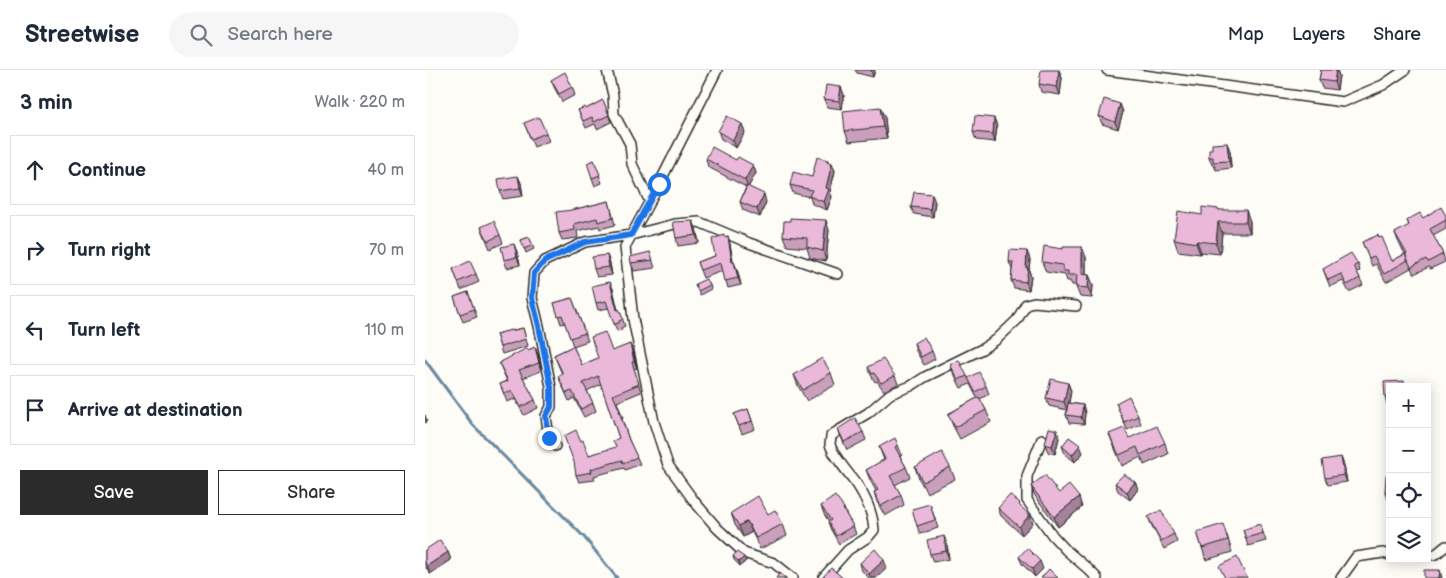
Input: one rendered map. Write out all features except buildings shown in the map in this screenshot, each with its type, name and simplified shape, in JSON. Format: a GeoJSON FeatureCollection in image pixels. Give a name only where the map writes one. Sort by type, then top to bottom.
{"type":"FeatureCollection","features":[{"type":"Feature","properties":{"kind":"street"},"geometry":{"type":"LineString","coordinates":[[607,70],[613,95],[614,114],[629,144],[632,164],[649,202]]}},
{"type":"Feature","properties":{"kind":"street"},"geometry":{"type":"LineString","coordinates":[[717,70],[625,247],[633,319],[654,422],[668,465],[694,501],[717,528],[744,552],[774,563],[793,578]]}},
{"type":"Feature","properties":{"kind":"street"},"geometry":{"type":"LineString","coordinates":[[1107,70],[1343,102],[1383,85],[1405,70]]}},
{"type":"Feature","properties":{"kind":"street"},"geometry":{"type":"LineString","coordinates":[[555,446],[549,438],[546,416],[551,407],[551,387],[532,298],[534,273],[545,261],[585,242],[631,235],[675,224],[699,222],[749,244],[838,274]]}},
{"type":"Feature","properties":{"kind":"street"},"geometry":{"type":"LineString","coordinates":[[823,578],[848,550],[868,538],[874,530],[869,506],[858,486],[844,469],[830,445],[831,436],[868,414],[890,394],[911,386],[925,376],[982,349],[1017,320],[1026,304],[1034,302],[1076,306]]}},
{"type":"Feature","properties":{"kind":"street"},"geometry":{"type":"LineString","coordinates":[[1042,439],[1027,476],[1027,500],[1053,536],[1097,578]]}},
{"type":"Feature","properties":{"kind":"street"},"geometry":{"type":"LineString","coordinates":[[1431,555],[1436,554],[1446,546]]}},
{"type":"Feature","properties":{"kind":"street"},"geometry":{"type":"LineString","coordinates":[[1341,578],[1356,557],[1386,554]]}},
{"type":"Feature","properties":{"kind":"waterway"},"geometry":{"type":"LineString","coordinates":[[425,360],[473,425],[584,537],[617,578]]}},
{"type":"Feature","properties":{"kind":"route"},"geometry":{"type":"LineString","coordinates":[[549,438],[546,416],[551,407],[551,387],[532,298],[534,273],[545,261],[585,242],[631,235],[659,184]]}}]}
